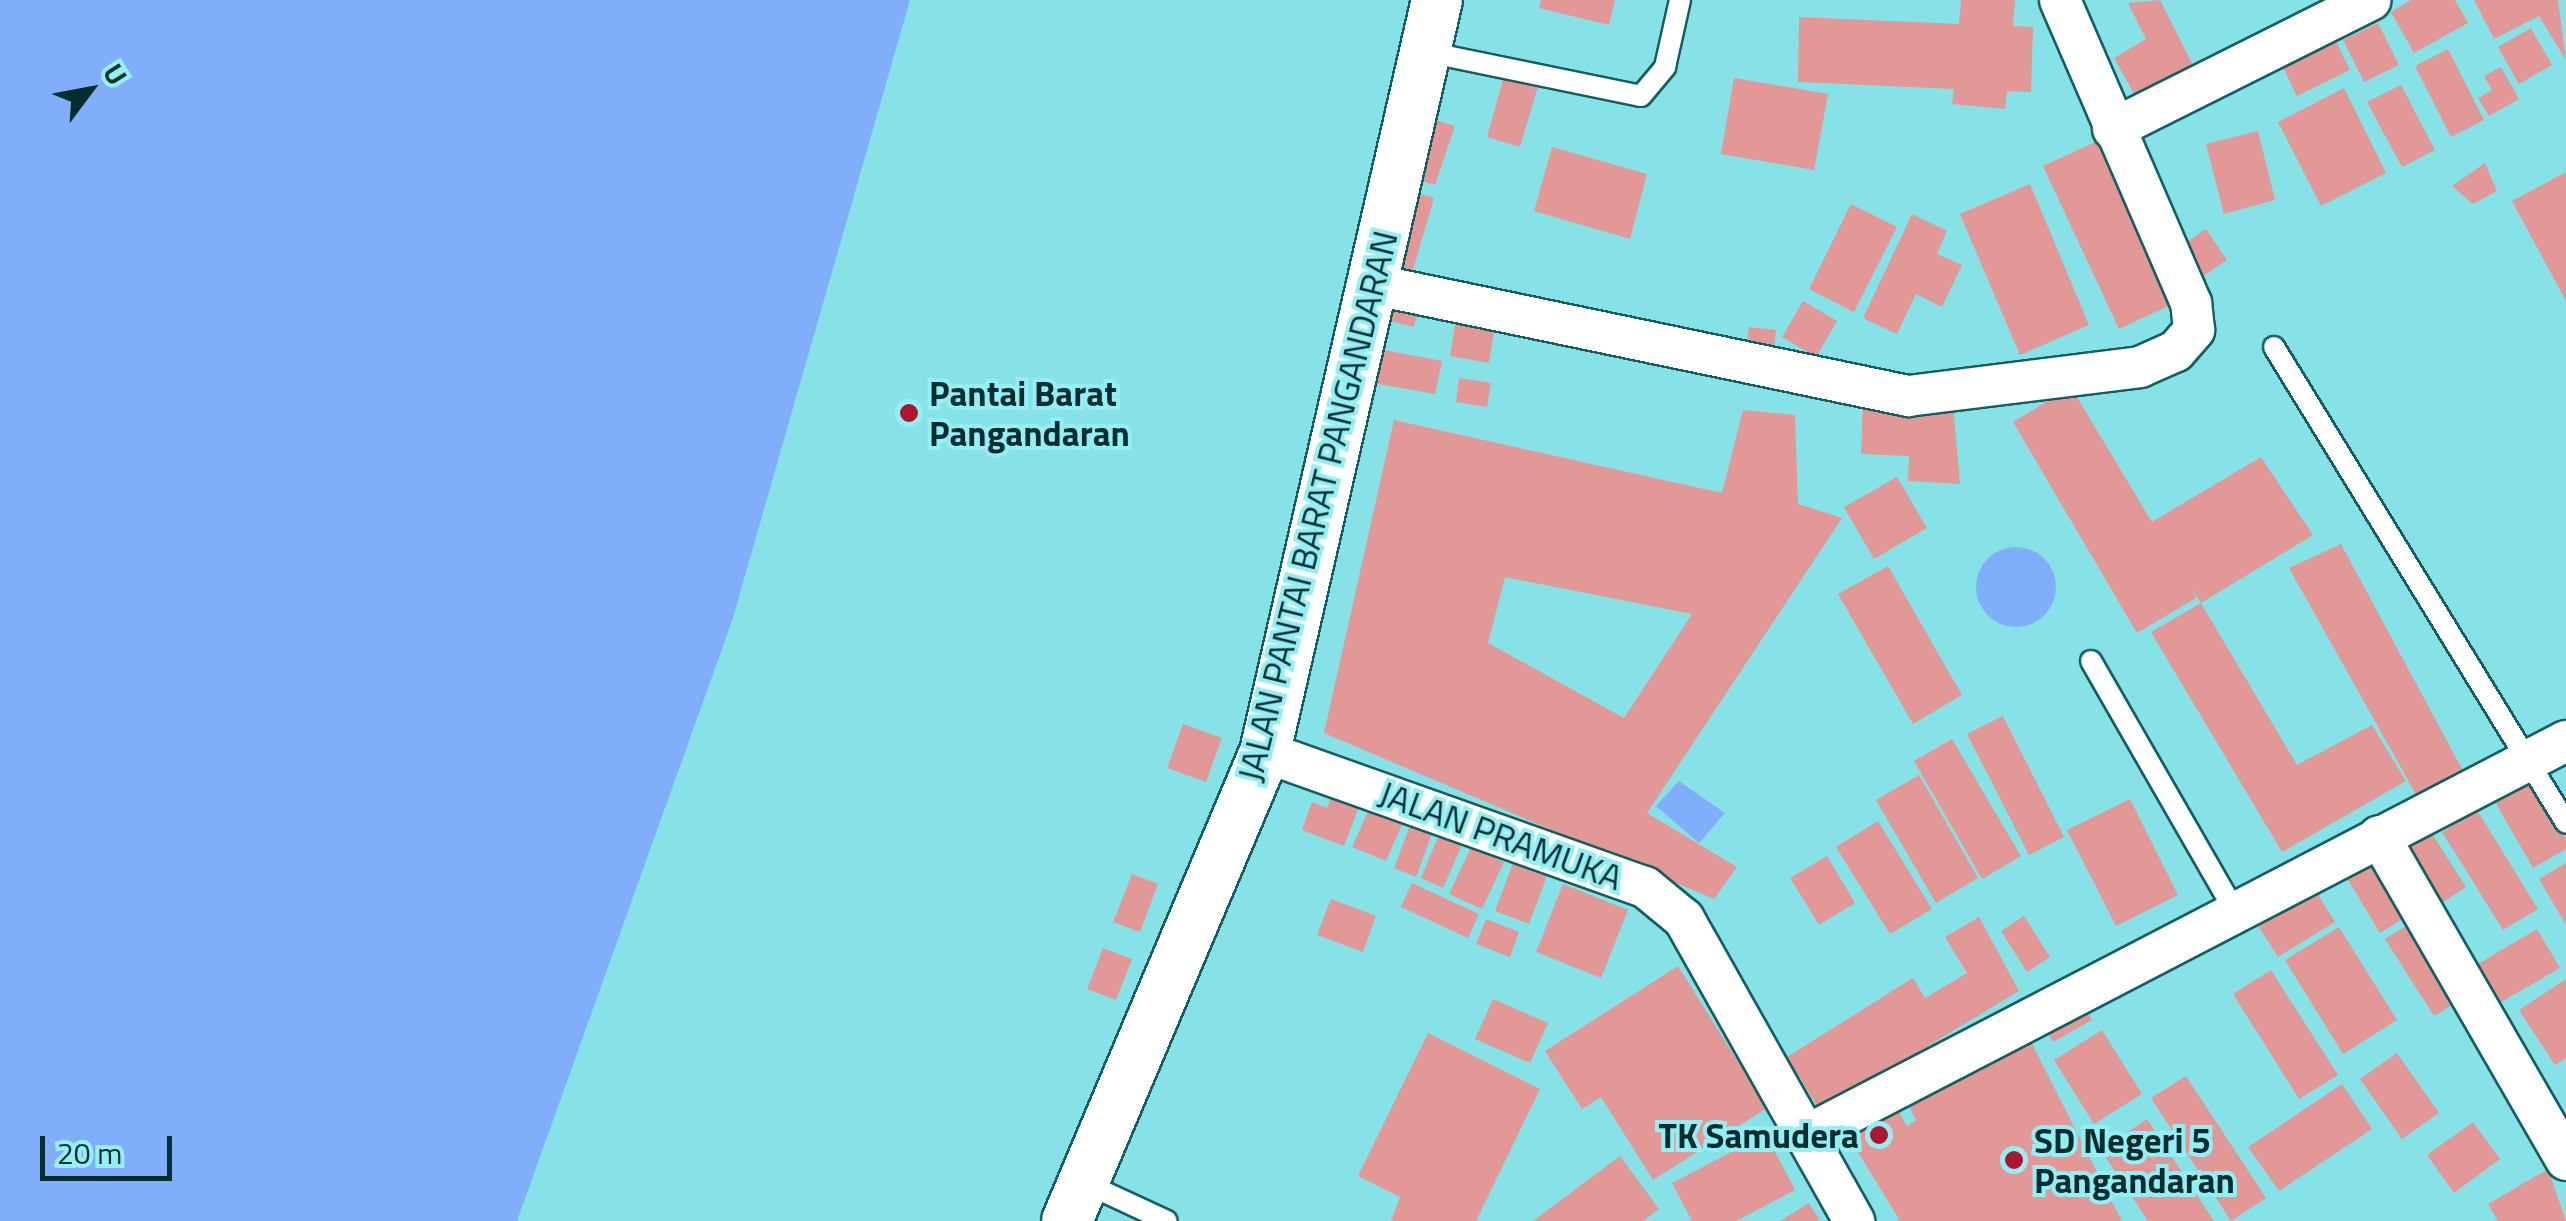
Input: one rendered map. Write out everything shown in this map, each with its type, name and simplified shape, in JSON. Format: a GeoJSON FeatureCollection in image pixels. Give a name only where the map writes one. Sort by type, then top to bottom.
{"type":"FeatureCollection","features":[{"type":"Feature","properties":{"kind":"street","name":"JALAN PANTAI BARAT PANGANDARAN"},"geometry":{"type":"LineString","coordinates":[[1076,1202],[1265,752],[1437,0]]}},
{"type":"Feature","properties":{"kind":"street"},"geometry":{"type":"LineString","coordinates":[[1371,284],[1908,396],[2140,367],[2185,340],[2191,304],[2060,0]]}},
{"type":"Feature","properties":{"kind":"street"},"geometry":{"type":"LineString","coordinates":[[2113,130],[2372,0]]}},
{"type":"Feature","properties":{"kind":"street"},"geometry":{"type":"LineString","coordinates":[[1810,1134],[2235,910],[2566,742]]}},
{"type":"Feature","properties":{"kind":"street","name":"JALAN PRAMUKA"},"geometry":{"type":"LineString","coordinates":[[1265,752],[1645,887],[1684,918],[1810,1134],[1854,1221]]}},
{"type":"Feature","properties":{"kind":"street"},"geometry":{"type":"LineString","coordinates":[[2379,836],[2566,1160]]}},
{"type":"Feature","properties":{"kind":"lane"},"geometry":{"type":"LineString","coordinates":[[1425,52],[1642,96],[1665,67],[1680,0]]}},
{"type":"Feature","properties":{"kind":"lane"},"geometry":{"type":"LineString","coordinates":[[2274,347],[2566,823]]}},
{"type":"Feature","properties":{"kind":"lane"},"geometry":{"type":"LineString","coordinates":[[2091,661],[2235,910]]}},
{"type":"Feature","properties":{"kind":"lane"},"geometry":{"type":"LineString","coordinates":[[1076,1202],[1167,1221]]}},
{"type":"Feature","properties":{"kind":"water"},"geometry":{"type":"Polygon","coordinates":[[[0,0],[910,0],[732,621],[517,1221],[0,1221],[0,0]]]}},
{"type":"Feature","properties":{"kind":"water"},"geometry":{"type":"Polygon","coordinates":[[[2016,547],[2031,550],[2044,559],[2053,572],[2053,602],[2044,615],[2031,624],[2016,627],[2001,624],[1988,615],[1979,602],[1976,587],[1979,572],[1988,559],[2001,550],[2016,547]]]}},
{"type":"Feature","properties":{"kind":"water"},"geometry":{"type":"Polygon","coordinates":[[[1679,781],[1725,813],[1699,843],[1656,806],[1679,781]]]}},
{"type":"Feature","properties":{"kind":"building"},"geometry":{"type":"Polygon","coordinates":[[[1541,0],[1615,0],[1609,25],[1539,8],[1541,0]]]}},
{"type":"Feature","properties":{"kind":"building"},"geometry":{"type":"Polygon","coordinates":[[[1961,0],[2015,0],[2013,26],[2033,27],[2031,92],[2007,91],[2005,109],[1952,104],[1954,89],[1798,82],[1799,17],[1959,24],[1961,0]]]}},
{"type":"Feature","properties":{"kind":"building"},"geometry":{"type":"Polygon","coordinates":[[[2160,0],[2200,79],[2143,110],[2114,58],[2146,39],[2128,3],[2160,0]]]}},
{"type":"Feature","properties":{"kind":"building"},"geometry":{"type":"Polygon","coordinates":[[[2411,0],[2455,0],[2468,23],[2414,53],[2391,12],[2411,0]]]}},
{"type":"Feature","properties":{"kind":"building"},"geometry":{"type":"Polygon","coordinates":[[[2474,0],[2558,0],[2566,60],[2539,16],[2494,39],[2474,0]]]}},
{"type":"Feature","properties":{"kind":"building"},"geometry":{"type":"Polygon","coordinates":[[[2378,23],[2399,65],[2364,82],[2343,40],[2378,23]]]}},
{"type":"Feature","properties":{"kind":"building"},"geometry":{"type":"Polygon","coordinates":[[[2531,28],[2552,65],[2519,84],[2498,47],[2531,28]]]}},
{"type":"Feature","properties":{"kind":"building"},"geometry":{"type":"Polygon","coordinates":[[[2334,37],[2350,70],[2297,96],[2281,63],[2334,37]]]}},
{"type":"Feature","properties":{"kind":"building"},"geometry":{"type":"Polygon","coordinates":[[[2448,49],[2484,120],[2451,137],[2415,66],[2448,49]]]}},
{"type":"Feature","properties":{"kind":"building"},"geometry":{"type":"Polygon","coordinates":[[[2501,67],[2519,99],[2489,116],[2478,98],[2492,90],[2484,76],[2501,67]]]}},
{"type":"Feature","properties":{"kind":"building"},"geometry":{"type":"Polygon","coordinates":[[[1504,76],[1538,86],[1520,147],[1487,137],[1504,76]]]}},
{"type":"Feature","properties":{"kind":"building"},"geometry":{"type":"Polygon","coordinates":[[[1734,78],[1828,94],[1814,170],[1721,154],[1734,78]]]}},
{"type":"Feature","properties":{"kind":"building"},"geometry":{"type":"Polygon","coordinates":[[[2401,85],[2435,150],[2402,167],[2367,102],[2401,85]]]}},
{"type":"Feature","properties":{"kind":"building"},"geometry":{"type":"Polygon","coordinates":[[[2344,88],[2386,173],[2321,206],[2278,122],[2344,88]]]}},
{"type":"Feature","properties":{"kind":"building"},"geometry":{"type":"Polygon","coordinates":[[[1423,116],[1455,126],[1435,185],[1404,176],[1423,116]]]}},
{"type":"Feature","properties":{"kind":"building"},"geometry":{"type":"Polygon","coordinates":[[[2258,131],[2275,200],[2224,214],[2206,144],[2258,131]]]}},
{"type":"Feature","properties":{"kind":"building"},"geometry":{"type":"Polygon","coordinates":[[[2102,139],[2177,302],[2119,329],[2043,166],[2102,139]]]}},
{"type":"Feature","properties":{"kind":"building"},"geometry":{"type":"Polygon","coordinates":[[[1552,147],[1647,174],[1630,239],[1534,211],[1552,147]]]}},
{"type":"Feature","properties":{"kind":"building"},"geometry":{"type":"Polygon","coordinates":[[[2485,163],[2497,191],[2473,204],[2452,186],[2485,163]]]}},
{"type":"Feature","properties":{"kind":"building"},"geometry":{"type":"Polygon","coordinates":[[[2566,172],[2566,301],[2512,201],[2566,172]]]}},
{"type":"Feature","properties":{"kind":"building"},"geometry":{"type":"Polygon","coordinates":[[[2030,184],[2089,325],[2020,355],[1960,214],[2030,184]]]}},
{"type":"Feature","properties":{"kind":"building"},"geometry":{"type":"Polygon","coordinates":[[[1403,189],[1434,198],[1413,270],[1382,261],[1403,189]]]}},
{"type":"Feature","properties":{"kind":"building"},"geometry":{"type":"Polygon","coordinates":[[[1851,204],[1897,227],[1854,312],[1809,289],[1851,204]]]}},
{"type":"Feature","properties":{"kind":"building"},"geometry":{"type":"Polygon","coordinates":[[[1912,214],[1947,231],[1937,254],[1962,265],[1942,307],[1916,294],[1897,334],[1863,318],[1912,214]]]}},
{"type":"Feature","properties":{"kind":"building"},"geometry":{"type":"Polygon","coordinates":[[[2206,229],[2227,260],[2197,280],[2177,249],[2206,229]]]}},
{"type":"Feature","properties":{"kind":"building"},"geometry":{"type":"Polygon","coordinates":[[[1396,297],[1420,303],[1414,327],[1391,321],[1396,297]]]}},
{"type":"Feature","properties":{"kind":"building"},"geometry":{"type":"Polygon","coordinates":[[[1803,301],[1837,321],[1816,357],[1782,337],[1803,301]]]}},
{"type":"Feature","properties":{"kind":"building"},"geometry":{"type":"Polygon","coordinates":[[[1458,306],[1497,313],[1489,363],[1450,356],[1458,306]]]}},
{"type":"Feature","properties":{"kind":"building"},"geometry":{"type":"Polygon","coordinates":[[[1749,327],[1776,330],[1773,354],[1746,351],[1749,327]]]}},
{"type":"Feature","properties":{"kind":"building"},"geometry":{"type":"Polygon","coordinates":[[[1379,349],[1442,361],[1435,394],[1373,383],[1379,349]]]}},
{"type":"Feature","properties":{"kind":"building"},"geometry":{"type":"Polygon","coordinates":[[[1459,378],[1491,383],[1487,407],[1456,402],[1459,378]]]}},
{"type":"Feature","properties":{"kind":"building"},"geometry":{"type":"Polygon","coordinates":[[[2071,387],[2152,522],[2261,457],[2313,535],[2201,603],[2191,587],[2196,598],[2137,633],[2013,422],[2071,387]]]}},
{"type":"Feature","properties":{"kind":"building"},"geometry":{"type":"Polygon","coordinates":[[[1863,399],[1953,404],[1960,484],[1908,481],[1909,456],[1861,454],[1863,399]]]}},
{"type":"Feature","properties":{"kind":"building"},"geometry":{"type":"Polygon","coordinates":[[[1743,410],[1795,415],[1798,504],[1842,518],[1647,813],[1737,867],[1714,899],[1324,733],[1394,420],[1722,493],[1743,410]],[[1505,577],[1488,643],[1624,718],[1692,614],[1505,577]]]}},
{"type":"Feature","properties":{"kind":"building"},"geometry":{"type":"Polygon","coordinates":[[[1897,477],[1927,528],[1874,559],[1844,507],[1897,477]]]}},
{"type":"Feature","properties":{"kind":"building"},"geometry":{"type":"Polygon","coordinates":[[[2341,544],[2468,780],[2422,805],[2289,568],[2341,544]]]}},
{"type":"Feature","properties":{"kind":"building"},"geometry":{"type":"Polygon","coordinates":[[[1888,566],[1962,695],[1913,724],[1838,594],[1888,566]]]}},
{"type":"Feature","properties":{"kind":"building"},"geometry":{"type":"Polygon","coordinates":[[[2201,603],[2297,765],[2372,725],[2406,781],[2282,852],[2151,632],[2201,603]]]}},
{"type":"Feature","properties":{"kind":"building"},"geometry":{"type":"Polygon","coordinates":[[[2003,716],[2064,837],[2029,855],[1967,734],[2003,716]]]}},
{"type":"Feature","properties":{"kind":"building"},"geometry":{"type":"Polygon","coordinates":[[[1183,724],[1222,738],[1206,782],[1167,768],[1183,724]]]}},
{"type":"Feature","properties":{"kind":"building"},"geometry":{"type":"Polygon","coordinates":[[[1952,739],[2021,856],[1982,879],[1914,761],[1952,739]]]}},
{"type":"Feature","properties":{"kind":"building"},"geometry":{"type":"Polygon","coordinates":[[[1919,775],[1978,878],[1936,903],[1876,800],[1919,775]]]}},
{"type":"Feature","properties":{"kind":"building"},"geometry":{"type":"Polygon","coordinates":[[[2531,779],[2566,839],[2566,849],[2533,868],[2494,800],[2531,779]]]}},
{"type":"Feature","properties":{"kind":"building"},"geometry":{"type":"Polygon","coordinates":[[[1334,789],[1362,799],[1344,846],[1302,830],[1312,802],[1327,808],[1334,789]]]}},
{"type":"Feature","properties":{"kind":"building"},"geometry":{"type":"Polygon","coordinates":[[[2130,799],[2178,895],[2116,926],[2067,830],[2130,799]]]}},
{"type":"Feature","properties":{"kind":"building"},"geometry":{"type":"Polygon","coordinates":[[[1371,805],[1404,820],[1386,861],[1352,847],[1371,805]]]}},
{"type":"Feature","properties":{"kind":"building"},"geometry":{"type":"Polygon","coordinates":[[[2477,810],[2538,909],[2503,930],[2442,832],[2477,810]]]}},
{"type":"Feature","properties":{"kind":"building"},"geometry":{"type":"Polygon","coordinates":[[[1878,821],[1932,909],[1890,934],[1836,847],[1878,821]]]}},
{"type":"Feature","properties":{"kind":"building"},"geometry":{"type":"Polygon","coordinates":[[[1411,823],[1433,831],[1416,877],[1394,868],[1411,823]]]}},
{"type":"Feature","properties":{"kind":"building"},"geometry":{"type":"Polygon","coordinates":[[[2429,829],[2466,887],[2431,910],[2394,852],[2429,829]]]}},
{"type":"Feature","properties":{"kind":"building"},"geometry":{"type":"Polygon","coordinates":[[[1441,830],[1464,840],[1443,888],[1421,878],[1441,830]]]}},
{"type":"Feature","properties":{"kind":"building"},"geometry":{"type":"Polygon","coordinates":[[[1471,847],[1504,862],[1482,909],[1449,894],[1471,847]]]}},
{"type":"Feature","properties":{"kind":"building"},"geometry":{"type":"Polygon","coordinates":[[[2378,852],[2414,912],[2380,933],[2344,873],[2378,852]]]}},
{"type":"Feature","properties":{"kind":"building"},"geometry":{"type":"Polygon","coordinates":[[[1827,856],[1855,903],[1819,925],[1790,878],[1827,856]]]}},
{"type":"Feature","properties":{"kind":"building"},"geometry":{"type":"Polygon","coordinates":[[[1513,863],[1547,876],[1529,924],[1495,911],[1513,863]]]}},
{"type":"Feature","properties":{"kind":"building"},"geometry":{"type":"Polygon","coordinates":[[[2566,863],[2566,925],[2539,879],[2566,863]]]}},
{"type":"Feature","properties":{"kind":"building"},"geometry":{"type":"Polygon","coordinates":[[[1132,874],[1158,884],[1140,932],[1113,922],[1132,874]]]}},
{"type":"Feature","properties":{"kind":"building"},"geometry":{"type":"Polygon","coordinates":[[[1412,883],[1479,914],[1468,938],[1401,907],[1412,883]]]}},
{"type":"Feature","properties":{"kind":"building"},"geometry":{"type":"Polygon","coordinates":[[[1563,884],[1628,910],[1601,978],[1536,952],[1563,884]]]}},
{"type":"Feature","properties":{"kind":"building"},"geometry":{"type":"Polygon","coordinates":[[[2314,888],[2335,922],[2278,957],[2257,924],[2314,888]]]}},
{"type":"Feature","properties":{"kind":"building"},"geometry":{"type":"Polygon","coordinates":[[[1331,899],[1376,916],[1363,952],[1317,935],[1331,899]]]}},
{"type":"Feature","properties":{"kind":"building"},"geometry":{"type":"Polygon","coordinates":[[[2024,916],[2050,957],[2027,972],[2001,931],[2024,916]]]}},
{"type":"Feature","properties":{"kind":"building"},"geometry":{"type":"Polygon","coordinates":[[[1979,917],[2019,991],[1820,1111],[1787,1057],[1913,978],[1925,998],[1967,973],[1945,937],[1979,917]]]}},
{"type":"Feature","properties":{"kind":"building"},"geometry":{"type":"Polygon","coordinates":[[[1486,919],[1519,932],[1510,957],[1476,944],[1486,919]]]}},
{"type":"Feature","properties":{"kind":"building"},"geometry":{"type":"Polygon","coordinates":[[[2416,920],[2465,997],[2434,1016],[2385,939],[2416,920]]]}},
{"type":"Feature","properties":{"kind":"building"},"geometry":{"type":"Polygon","coordinates":[[[2339,927],[2397,1020],[2343,1054],[2285,960],[2339,927]]]}},
{"type":"Feature","properties":{"kind":"building"},"geometry":{"type":"Polygon","coordinates":[[[2537,929],[2560,968],[2496,1005],[2473,967],[2537,929]]]}},
{"type":"Feature","properties":{"kind":"building"},"geometry":{"type":"Polygon","coordinates":[[[1103,948],[1132,959],[1116,1000],[1087,989],[1103,948]]]}},
{"type":"Feature","properties":{"kind":"building"},"geometry":{"type":"Polygon","coordinates":[[[1678,966],[1767,1108],[1653,1180],[1601,1097],[1582,1109],[1545,1051],[1678,966]]]}},
{"type":"Feature","properties":{"kind":"building"},"geometry":{"type":"Polygon","coordinates":[[[2271,970],[2338,1075],[2299,1099],[2233,994],[2271,970]]]}},
{"type":"Feature","properties":{"kind":"building"},"geometry":{"type":"Polygon","coordinates":[[[2566,979],[2566,1058],[2555,1065],[2519,1010],[2566,979]]]}},
{"type":"Feature","properties":{"kind":"building"},"geometry":{"type":"Polygon","coordinates":[[[1493,999],[1548,1023],[1530,1063],[1475,1039],[1493,999]]]}},
{"type":"Feature","properties":{"kind":"building"},"geometry":{"type":"Polygon","coordinates":[[[2083,1002],[2092,1020],[2053,1042],[2043,1024],[2083,1002]]]}},
{"type":"Feature","properties":{"kind":"building"},"geometry":{"type":"Polygon","coordinates":[[[2102,1030],[2142,1094],[2094,1124],[2054,1060],[2102,1030]]]}},
{"type":"Feature","properties":{"kind":"building"},"geometry":{"type":"Polygon","coordinates":[[[1428,1033],[1540,1089],[1476,1221],[1391,1221],[1400,1197],[1358,1176],[1428,1033]]]}},
{"type":"Feature","properties":{"kind":"building","name":"SD Negeri 5 Pangandaran"},"geometry":{"type":"Polygon","coordinates":[[[2028,1036],[2122,1221],[1900,1221],[1843,1127],[1893,1101],[1907,1126],[1916,1120],[1905,1099],[2028,1036]]]}},
{"type":"Feature","properties":{"kind":"building"},"geometry":{"type":"Polygon","coordinates":[[[2397,1053],[2439,1113],[2402,1139],[2360,1079],[2397,1053]]]}},
{"type":"Feature","properties":{"kind":"building"},"geometry":{"type":"Polygon","coordinates":[[[2186,1076],[2266,1198],[2231,1221],[2151,1098],[2186,1076]]]}},
{"type":"Feature","properties":{"kind":"building"},"geometry":{"type":"Polygon","coordinates":[[[2342,1084],[2372,1129],[2279,1191],[2248,1147],[2342,1084]]]}},
{"type":"Feature","properties":{"kind":"building"},"geometry":{"type":"Polygon","coordinates":[[[2147,1119],[2214,1221],[2148,1221],[2101,1150],[2147,1119]]]}},
{"type":"Feature","properties":{"kind":"building"},"geometry":{"type":"Polygon","coordinates":[[[2473,1122],[2500,1159],[2454,1193],[2427,1155],[2473,1122]]]}},
{"type":"Feature","properties":{"kind":"building"},"geometry":{"type":"Polygon","coordinates":[[[1766,1134],[1795,1190],[1736,1221],[1692,1221],[1672,1183],[1766,1134]]]}},
{"type":"Feature","properties":{"kind":"building"},"geometry":{"type":"Polygon","coordinates":[[[1620,1156],[1659,1209],[1643,1221],[1533,1221],[1620,1156]]]}},
{"type":"Feature","properties":{"kind":"building"},"geometry":{"type":"Polygon","coordinates":[[[2548,1169],[2566,1221],[2498,1221],[2488,1204],[2548,1169]]]}},
{"type":"Feature","properties":{"kind":"building"},"geometry":{"type":"Polygon","coordinates":[[[1809,1203],[1820,1221],[1780,1221],[1809,1203]]]}},
{"type":"Feature","properties":{"kind":"place","name":"Pantai Barat Pangandaran"},"geometry":{"type":"Point","coordinates":[909,413]}},
{"type":"Feature","properties":{"kind":"place","name":"TK Samudera"},"geometry":{"type":"Point","coordinates":[1879,1135]}},
{"type":"Feature","properties":{"kind":"place","name":"SD Negeri 5 Pangandaran"},"geometry":{"type":"Point","coordinates":[2014,1160]}}]}
